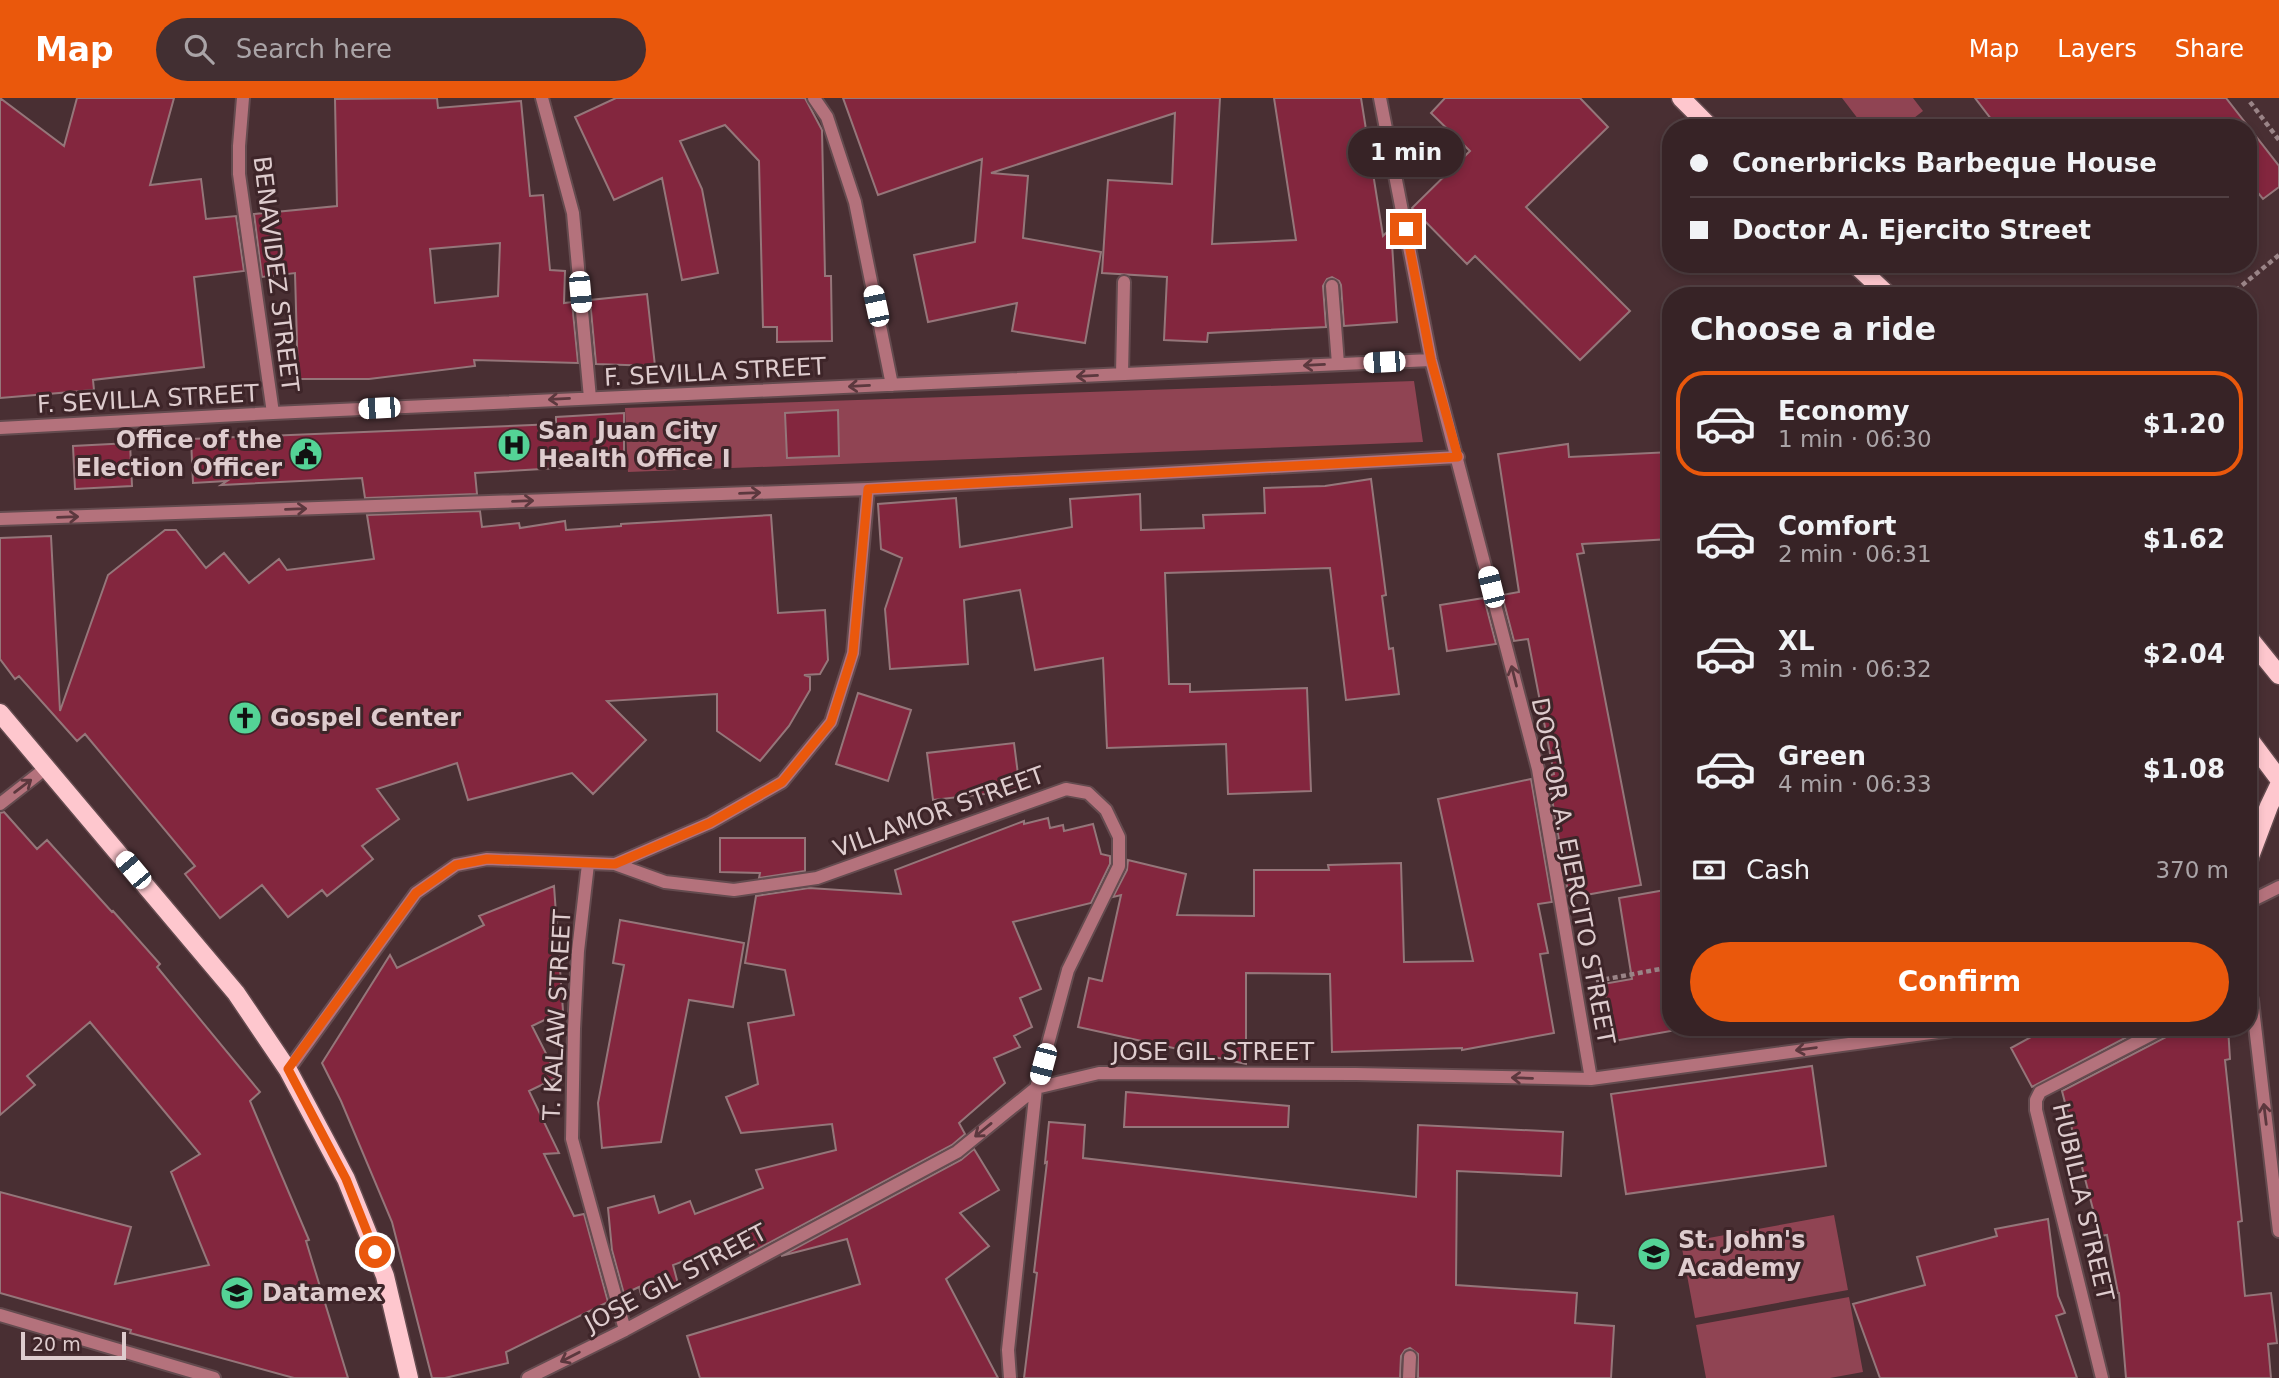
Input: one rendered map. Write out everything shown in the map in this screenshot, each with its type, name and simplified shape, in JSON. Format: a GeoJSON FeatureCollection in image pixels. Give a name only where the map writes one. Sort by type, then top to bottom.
{"type":"FeatureCollection","features":[{"type":"Feature","properties":{"kind":"main road"},"geometry":{"type":"LineString","coordinates":[[1681,98],[1702,119]]}},
{"type":"Feature","properties":{"kind":"main road"},"geometry":{"type":"LineString","coordinates":[[1865,273],[1879,287]]}},
{"type":"Feature","properties":{"kind":"main road"},"geometry":{"type":"LineString","coordinates":[[2257,648],[2279,675]]}},
{"type":"Feature","properties":{"kind":"main road"},"geometry":{"type":"LineString","coordinates":[[0,713],[236,993],[288,1069],[346,1179],[385,1276],[409,1378]]}},
{"type":"Feature","properties":{"kind":"main road"},"geometry":{"type":"LineString","coordinates":[[2257,750],[2279,779]]}},
{"type":"Feature","properties":{"kind":"main road"},"geometry":{"type":"LineString","coordinates":[[2257,839],[2279,785]]}},
{"type":"Feature","properties":{"kind":"street","name":"BENAVIDEZ STREET"},"geometry":{"type":"LineString","coordinates":[[243,98],[239,146],[242,208],[273,413]]}},
{"type":"Feature","properties":{"kind":"street"},"geometry":{"type":"LineString","coordinates":[[542,98],[573,213],[590,398]]}},
{"type":"Feature","properties":{"kind":"street"},"geometry":{"type":"LineString","coordinates":[[814,98],[827,117],[855,202],[892,385]]}},
{"type":"Feature","properties":{"kind":"street","name":"DOCTOR A. EJERCITO STREET"},"geometry":{"type":"LineString","coordinates":[[1380,98],[1431,360],[1538,769],[1591,1079]]}},
{"type":"Feature","properties":{"kind":"street"},"geometry":{"type":"LineString","coordinates":[[1122,374],[1124,282]]}},
{"type":"Feature","properties":{"kind":"street"},"geometry":{"type":"LineString","coordinates":[[1332,286],[1338,364]]}},
{"type":"Feature","properties":{"kind":"street","name":"F. SEVILLA STREET"},"geometry":{"type":"LineString","coordinates":[[0,428],[1431,360]]}},
{"type":"Feature","properties":{"kind":"street"},"geometry":{"type":"LineString","coordinates":[[0,519],[868,489],[1458,457]]}},
{"type":"Feature","properties":{"kind":"street"},"geometry":{"type":"LineString","coordinates":[[288,1069],[416,893],[456,865],[487,859],[615,864],[710,823],[782,782],[831,722],[853,653],[868,489]]}},
{"type":"Feature","properties":{"kind":"street"},"geometry":{"type":"LineString","coordinates":[[0,804],[47,768]]}},
{"type":"Feature","properties":{"kind":"street","name":"VILLAMOR STREET"},"geometry":{"type":"LineString","coordinates":[[615,864],[665,882],[734,890],[817,878],[1066,789],[1088,793],[1106,810],[1119,837],[1119,866],[1068,970],[1037,1088],[1008,1350],[1010,1378]]}},
{"type":"Feature","properties":{"kind":"street","name":"T. KALAW STREET"},"geometry":{"type":"LineString","coordinates":[[588,864],[573,1029],[572,1139],[625,1330]]}},
{"type":"Feature","properties":{"kind":"street"},"geometry":{"type":"LineString","coordinates":[[2257,898],[2279,887]]}},
{"type":"Feature","properties":{"kind":"street","name":"JOSE GIL STREET"},"geometry":{"type":"LineString","coordinates":[[533,1377],[957,1152],[1037,1088],[1099,1073],[1230,1072],[1591,1079],[1909,1036]]}},
{"type":"Feature","properties":{"kind":"street","name":"HUBILLA STREET"},"geometry":{"type":"LineString","coordinates":[[2102,1378],[2036,1110],[2036,1100],[2040,1092],[2149,1036]]}},
{"type":"Feature","properties":{"kind":"street"},"geometry":{"type":"LineString","coordinates":[[2255,1036],[2279,1231]]}},
{"type":"Feature","properties":{"kind":"street"},"geometry":{"type":"LineString","coordinates":[[0,1315],[214,1378]]}},
{"type":"Feature","properties":{"kind":"street"},"geometry":{"type":"LineString","coordinates":[[1409,1378],[1410,1357]]}},
{"type":"Feature","properties":{"kind":"path"},"geometry":{"type":"LineString","coordinates":[[2250,102],[2279,139]]}},
{"type":"Feature","properties":{"kind":"path"},"geometry":{"type":"LineString","coordinates":[[2257,273],[2279,255]]}},
{"type":"Feature","properties":{"kind":"path"},"geometry":{"type":"LineString","coordinates":[[2239,287],[2257,273]]}},
{"type":"Feature","properties":{"kind":"path"},"geometry":{"type":"LineString","coordinates":[[1574,985],[1662,969]]}},
{"type":"Feature","properties":{"kind":"shaded area"},"geometry":{"type":"Polygon","coordinates":[[[1842,98],[1913,98],[1923,111],[1913,119],[1858,119],[1842,98]]]}},
{"type":"Feature","properties":{"kind":"shaded area"},"geometry":{"type":"Polygon","coordinates":[[[1414,381],[1423,442],[628,472],[625,408],[1414,381]]]}},
{"type":"Feature","properties":{"kind":"shaded area"},"geometry":{"type":"Polygon","coordinates":[[[1834,1215],[1848,1290],[1695,1318],[1681,1243],[1834,1215]]]}},
{"type":"Feature","properties":{"kind":"shaded area"},"geometry":{"type":"Polygon","coordinates":[[[1849,1297],[1863,1372],[1830,1378],[1706,1378],[1696,1325],[1849,1297]]]}},
{"type":"Feature","properties":{"kind":"building"},"geometry":{"type":"Polygon","coordinates":[[[0,98],[64,146],[77,98],[174,98],[150,185],[201,179],[206,219],[236,216],[244,271],[194,277],[204,367],[93,380],[94,390],[0,398],[0,98]]]}},
{"type":"Feature","properties":{"kind":"building"},"geometry":{"type":"Polygon","coordinates":[[[437,98],[438,108],[521,101],[530,196],[543,195],[550,270],[565,271],[564,303],[572,302],[578,363],[474,360],[475,366],[369,379],[298,379],[295,273],[262,277],[254,214],[337,206],[335,99],[437,98]],[[500,243],[430,249],[435,303],[498,296],[500,243]]]}},
{"type":"Feature","properties":{"kind":"building"},"geometry":{"type":"Polygon","coordinates":[[[616,98],[805,98],[822,130],[825,276],[831,276],[832,341],[777,342],[777,327],[763,327],[759,161],[725,125],[680,141],[702,189],[718,273],[682,280],[662,178],[614,200],[575,117],[616,98]]]}},
{"type":"Feature","properties":{"kind":"building"},"geometry":{"type":"Polygon","coordinates":[[[843,98],[1220,98],[1212,244],[1296,240],[1274,98],[1361,98],[1383,236],[1391,228],[1397,322],[1344,326],[1341,285],[1332,277],[1327,279],[1323,286],[1326,327],[1208,333],[1207,342],[1164,340],[1167,277],[1102,273],[1108,180],[1172,184],[1175,113],[991,173],[1028,176],[1023,238],[1101,252],[1085,343],[1012,331],[1017,303],[928,322],[914,255],[975,242],[982,159],[878,195],[843,98]]]}},
{"type":"Feature","properties":{"kind":"building"},"geometry":{"type":"Polygon","coordinates":[[[1445,98],[1580,98],[1608,127],[1526,207],[1630,311],[1580,360],[1475,256],[1467,264],[1412,208],[1470,151],[1431,113],[1445,98]]]}},
{"type":"Feature","properties":{"kind":"building"},"geometry":{"type":"Polygon","coordinates":[[[1975,98],[2226,98],[2242,119],[1991,119],[1975,98]]]}},
{"type":"Feature","properties":{"kind":"building"},"geometry":{"type":"Polygon","coordinates":[[[2257,138],[2279,166],[2279,187],[2263,199],[2257,192],[2257,138]]]}},
{"type":"Feature","properties":{"kind":"building"},"geometry":{"type":"Polygon","coordinates":[[[647,294],[655,366],[596,364],[590,300],[647,294]]]}},
{"type":"Feature","properties":{"kind":"building"},"geometry":{"type":"Polygon","coordinates":[[[838,410],[839,456],[787,458],[785,413],[838,410]]]}},
{"type":"Feature","properties":{"kind":"building"},"geometry":{"type":"Polygon","coordinates":[[[624,413],[624,462],[475,473],[477,494],[365,498],[362,478],[221,485],[227,481],[193,483],[191,439],[556,424],[556,417],[624,413]]]}},
{"type":"Feature","properties":{"kind":"building"},"geometry":{"type":"Polygon","coordinates":[[[130,443],[132,486],[75,489],[73,446],[130,443]]]}},
{"type":"Feature","properties":{"kind":"building"},"geometry":{"type":"Polygon","coordinates":[[[1568,444],[1569,457],[1662,452],[1662,540],[1582,544],[1584,553],[1577,554],[1641,885],[1569,898],[1548,776],[1554,774],[1528,639],[1514,641],[1502,595],[1519,592],[1498,454],[1568,444]]]}},
{"type":"Feature","properties":{"kind":"building"},"geometry":{"type":"Polygon","coordinates":[[[1371,479],[1386,595],[1382,596],[1389,649],[1393,648],[1399,694],[1346,700],[1330,568],[1165,573],[1169,684],[1190,684],[1190,692],[1307,688],[1311,791],[1228,794],[1226,744],[1107,748],[1103,658],[1035,670],[1020,590],[964,600],[968,664],[890,669],[885,609],[902,558],[881,549],[878,504],[956,498],[960,547],[1072,527],[1070,499],[1140,494],[1141,530],[1204,528],[1203,515],[1265,513],[1264,488],[1325,486],[1371,479]]]}},
{"type":"Feature","properties":{"kind":"building"},"geometry":{"type":"Polygon","coordinates":[[[480,511],[482,527],[519,523],[520,528],[565,521],[566,530],[771,515],[778,613],[825,610],[828,660],[820,674],[804,675],[810,677],[810,690],[789,726],[760,761],[717,731],[717,694],[607,701],[646,740],[593,794],[572,773],[468,800],[457,763],[377,789],[399,819],[362,846],[373,859],[327,896],[322,890],[288,917],[262,885],[220,918],[185,874],[195,866],[85,734],[77,741],[19,676],[15,679],[0,659],[0,538],[51,536],[60,711],[108,575],[165,530],[176,530],[206,568],[224,553],[249,583],[279,559],[287,570],[374,559],[367,515],[480,511]]]}},
{"type":"Feature","properties":{"kind":"building"},"geometry":{"type":"Polygon","coordinates":[[[1484,598],[1496,644],[1447,651],[1440,605],[1484,598]]]}},
{"type":"Feature","properties":{"kind":"building"},"geometry":{"type":"Polygon","coordinates":[[[858,693],[911,710],[888,781],[836,764],[858,693]]]}},
{"type":"Feature","properties":{"kind":"building"},"geometry":{"type":"Polygon","coordinates":[[[1014,743],[1020,790],[933,800],[927,753],[1014,743]]]}},
{"type":"Feature","properties":{"kind":"building"},"geometry":{"type":"Polygon","coordinates":[[[1531,779],[1552,902],[1538,904],[1548,953],[1540,954],[1554,1033],[1462,1050],[1332,1052],[1330,974],[1246,973],[1246,1064],[1078,1027],[1089,978],[1102,981],[1121,895],[1113,897],[1127,870],[1128,860],[1186,874],[1177,915],[1254,916],[1254,870],[1329,870],[1328,865],[1401,863],[1404,962],[1473,961],[1438,799],[1531,779]]]}},
{"type":"Feature","properties":{"kind":"building"},"geometry":{"type":"Polygon","coordinates":[[[4,812],[37,849],[47,840],[113,911],[160,964],[157,967],[260,1092],[250,1101],[309,1240],[306,1241],[348,1378],[294,1378],[130,1333],[131,1330],[0,1293],[0,1192],[131,1227],[115,1284],[209,1265],[171,1172],[200,1154],[90,1022],[27,1076],[35,1085],[0,1115],[0,813],[4,812]]]}},
{"type":"Feature","properties":{"kind":"building"},"geometry":{"type":"Polygon","coordinates":[[[1048,818],[1050,828],[1063,825],[1064,831],[1093,824],[1101,854],[1110,856],[1110,864],[1091,903],[1013,922],[1041,989],[1020,998],[1032,1027],[1014,1036],[1020,1047],[994,1058],[1005,1083],[959,1123],[965,1134],[952,1145],[750,1253],[745,1238],[673,1265],[678,1284],[641,1294],[639,1287],[624,1294],[612,1250],[608,1208],[654,1196],[659,1213],[690,1201],[695,1214],[763,1188],[756,1170],[836,1150],[832,1124],[741,1133],[726,1097],[758,1084],[748,1023],[794,1015],[785,970],[745,963],[756,896],[809,888],[901,894],[895,870],[1024,821],[1024,824],[1048,818]]]}},
{"type":"Feature","properties":{"kind":"building"},"geometry":{"type":"Polygon","coordinates":[[[720,838],[805,838],[805,871],[759,878],[760,873],[720,872],[720,838]]]}},
{"type":"Feature","properties":{"kind":"building"},"geometry":{"type":"Polygon","coordinates":[[[554,886],[563,1011],[532,1026],[558,1077],[529,1091],[559,1153],[544,1154],[574,1216],[584,1214],[608,1302],[506,1352],[508,1363],[445,1378],[432,1378],[392,1222],[322,1063],[390,955],[397,968],[484,925],[479,916],[554,886]]]}},
{"type":"Feature","properties":{"kind":"building"},"geometry":{"type":"Polygon","coordinates":[[[1662,891],[1662,1033],[1614,1041],[1603,984],[1632,979],[1619,898],[1662,891]]]}},
{"type":"Feature","properties":{"kind":"building"},"geometry":{"type":"Polygon","coordinates":[[[620,920],[744,943],[733,1007],[689,1000],[661,1142],[602,1148],[598,1103],[624,965],[613,963],[620,920]]]}},
{"type":"Feature","properties":{"kind":"building"},"geometry":{"type":"Polygon","coordinates":[[[2033,1036],[2129,1036],[2032,1087],[2011,1048],[2033,1036]]]}},
{"type":"Feature","properties":{"kind":"building"},"geometry":{"type":"Polygon","coordinates":[[[2168,1036],[2229,1036],[2230,1059],[2225,1060],[2242,1221],[2238,1222],[2245,1296],[2271,1293],[2277,1343],[2268,1344],[2271,1378],[2126,1378],[2119,1293],[2107,1235],[2100,1236],[2062,1091],[2168,1036]]]}},
{"type":"Feature","properties":{"kind":"building"},"geometry":{"type":"Polygon","coordinates":[[[1812,1066],[1826,1166],[1626,1194],[1611,1094],[1812,1066]]]}},
{"type":"Feature","properties":{"kind":"building"},"geometry":{"type":"Polygon","coordinates":[[[1126,1092],[1289,1106],[1288,1127],[1124,1127],[1126,1092]]]}},
{"type":"Feature","properties":{"kind":"building"},"geometry":{"type":"Polygon","coordinates":[[[1049,1122],[1085,1125],[1083,1158],[1416,1197],[1418,1125],[1563,1132],[1561,1176],[1457,1171],[1456,1285],[1577,1293],[1575,1323],[1614,1326],[1611,1378],[1418,1378],[1418,1354],[1410,1348],[1401,1356],[1400,1378],[1024,1378],[1037,1273],[1034,1272],[1049,1122]]]}},
{"type":"Feature","properties":{"kind":"building"},"geometry":{"type":"Polygon","coordinates":[[[974,1149],[999,1190],[960,1213],[989,1246],[946,1279],[998,1378],[700,1378],[687,1336],[860,1284],[847,1239],[781,1256],[961,1160],[974,1149]]]}},
{"type":"Feature","properties":{"kind":"building"},"geometry":{"type":"Polygon","coordinates":[[[2048,1219],[2058,1296],[2065,1313],[2056,1316],[2077,1378],[1880,1378],[1853,1304],[1925,1285],[1917,1257],[1997,1236],[1995,1229],[2048,1219]]]}},
{"type":"Feature","properties":{"kind":"place","name":"San Juan City Health Office Ⅰ"},"geometry":{"type":"Point","coordinates":[514,445]}},
{"type":"Feature","properties":{"kind":"place","name":"Office of the Election Officer"},"geometry":{"type":"Point","coordinates":[306,454]}},
{"type":"Feature","properties":{"kind":"place","name":"Gospel Center"},"geometry":{"type":"Point","coordinates":[245,718]}},
{"type":"Feature","properties":{"kind":"place","name":"St. John's Academy"},"geometry":{"type":"Point","coordinates":[1654,1254]}},
{"type":"Feature","properties":{"kind":"place","name":"Datamex"},"geometry":{"type":"Point","coordinates":[237,1293]}},
{"type":"Feature","properties":{"kind":"route"},"geometry":{"type":"LineString","coordinates":[[375,1252],[346,1179],[288,1069],[416,893],[456,865],[487,859],[615,864],[710,823],[782,782],[831,722],[853,653],[868,489],[1458,457],[1431,360],[1406,229]]}}]}
